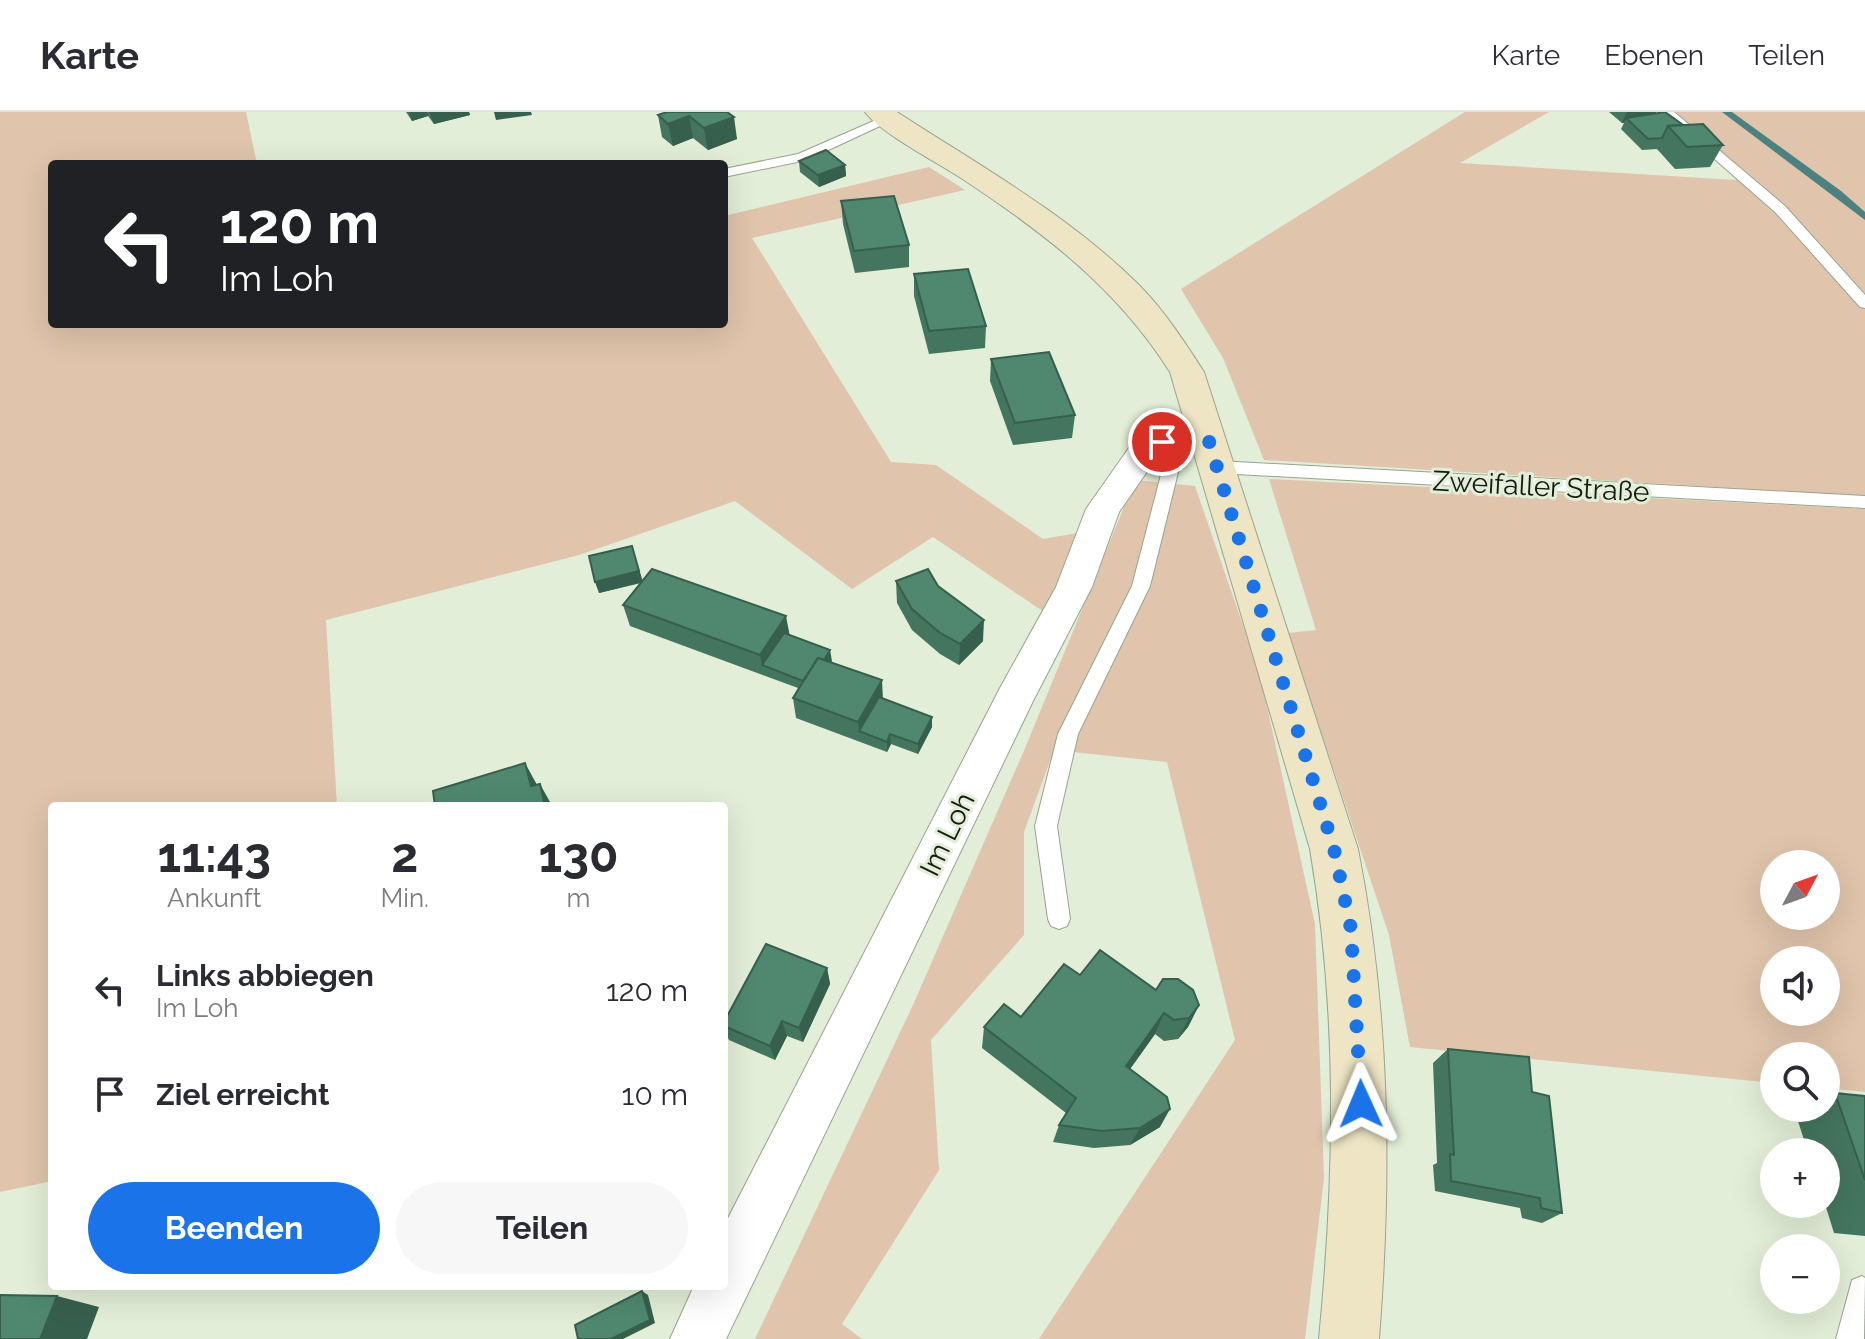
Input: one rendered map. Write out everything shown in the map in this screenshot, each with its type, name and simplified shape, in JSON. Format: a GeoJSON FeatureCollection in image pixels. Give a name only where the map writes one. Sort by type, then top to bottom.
{"type":"FeatureCollection","features":[{"type":"Feature","properties":{"kind":"main road"},"geometry":{"type":"LineString","coordinates":[[884,116],[1090,257],[1131,294],[1169,338],[1187,372],[1201,448],[1334,849],[1351,929],[1360,1049],[1362,1185],[1349,1339]]}},
{"type":"Feature","properties":{"kind":"street","name":"Im Loh"},"geometry":{"type":"LineString","coordinates":[[728,1274],[1014,699],[1074,587],[1103,509],[1150,443],[1201,448]]}},
{"type":"Feature","properties":{"kind":"street","name":"Im Loh"},"geometry":{"type":"LineString","coordinates":[[698,1339],[720,1290]]}},
{"type":"Feature","properties":{"kind":"lane"},"geometry":{"type":"LineString","coordinates":[[1667,112],[1780,209],[1865,304]]}},
{"type":"Feature","properties":{"kind":"lane"},"geometry":{"type":"LineString","coordinates":[[728,172],[802,157],[884,116]]}},
{"type":"Feature","properties":{"kind":"lane"},"geometry":{"type":"LineString","coordinates":[[1059,919],[1046,826],[1068,734],[1141,586],[1201,448]]}},
{"type":"Feature","properties":{"kind":"lane","name":"Zweifaller Straße"},"geometry":{"type":"LineString","coordinates":[[1201,448],[1865,502]]}},
{"type":"Feature","properties":{"kind":"lane"},"geometry":{"type":"LineString","coordinates":[[1850,1339],[1862,1290]]}},
{"type":"Feature","properties":{"kind":"shaded area"},"geometry":{"type":"Polygon","coordinates":[[[0,112],[246,112],[256,160],[48,160],[48,328],[728,328],[728,215],[929,167],[965,190],[752,238],[891,462],[936,465],[1043,539],[1083,532],[1053,618],[933,537],[852,589],[735,501],[579,555],[326,620],[337,802],[48,802],[48,1182],[0,1192],[0,112]]]}},
{"type":"Feature","properties":{"kind":"shaded area"},"geometry":{"type":"Polygon","coordinates":[[[1465,112],[1549,112],[1460,163],[1735,180],[1741,174],[1676,112],[1865,112],[1865,496],[1264,460],[1223,358],[1181,289],[1465,112]]]}},
{"type":"Feature","properties":{"kind":"shaded area"},"geometry":{"type":"Polygon","coordinates":[[[1269,479],[1865,509],[1865,1092],[1840,1089],[1840,1042],[1760,1042],[1760,1082],[1410,1047],[1389,935],[1288,633],[1316,630],[1269,479]]]}},
{"type":"Feature","properties":{"kind":"shaded area"},"geometry":{"type":"Polygon","coordinates":[[[1135,480],[1195,486],[1260,675],[1315,924],[1324,1178],[1305,1339],[1039,1339],[1235,1040],[1167,762],[1054,750],[1024,832],[1024,935],[931,1040],[939,1170],[842,1324],[862,1339],[755,1339],[913,1005],[1026,746],[1135,480]]]}},
{"type":"Feature","properties":{"kind":"building"},"geometry":{"type":"Polygon","coordinates":[[[667,112],[727,112],[734,117],[704,128],[689,116],[668,124],[658,115],[667,112]]]}},
{"type":"Feature","properties":{"kind":"building"},"geometry":{"type":"Polygon","coordinates":[[[1665,112],[1683,125],[1668,126],[1662,138],[1648,139],[1626,118],[1665,112]]]}},
{"type":"Feature","properties":{"kind":"building"},"geometry":{"type":"Polygon","coordinates":[[[1703,124],[1723,145],[1687,147],[1668,126],[1703,124]]]}},
{"type":"Feature","properties":{"kind":"building"},"geometry":{"type":"Polygon","coordinates":[[[826,150],[845,165],[818,175],[799,161],[826,150]]]}},
{"type":"Feature","properties":{"kind":"building"},"geometry":{"type":"Polygon","coordinates":[[[894,196],[909,245],[854,251],[841,201],[894,196]]]}},
{"type":"Feature","properties":{"kind":"building"},"geometry":{"type":"Polygon","coordinates":[[[968,269],[986,326],[929,331],[914,274],[968,269]]]}},
{"type":"Feature","properties":{"kind":"building"},"geometry":{"type":"Polygon","coordinates":[[[1049,352],[1075,415],[1015,423],[991,359],[1049,352]]]}},
{"type":"Feature","properties":{"kind":"building"},"geometry":{"type":"Polygon","coordinates":[[[632,546],[639,571],[595,582],[589,556],[632,546]]]}},
{"type":"Feature","properties":{"kind":"building"},"geometry":{"type":"Polygon","coordinates":[[[652,569],[786,616],[760,655],[623,605],[652,569]]]}},
{"type":"Feature","properties":{"kind":"building"},"geometry":{"type":"Polygon","coordinates":[[[928,569],[938,586],[984,620],[960,644],[940,633],[912,609],[896,581],[928,569]]]}},
{"type":"Feature","properties":{"kind":"building"},"geometry":{"type":"Polygon","coordinates":[[[784,633],[830,650],[824,660],[818,658],[803,681],[762,665],[784,633]]]}},
{"type":"Feature","properties":{"kind":"building"},"geometry":{"type":"Polygon","coordinates":[[[818,658],[882,680],[858,722],[793,698],[818,658]]]}},
{"type":"Feature","properties":{"kind":"building"},"geometry":{"type":"Polygon","coordinates":[[[879,697],[932,717],[918,744],[890,734],[887,742],[859,731],[879,697]]]}},
{"type":"Feature","properties":{"kind":"building"},"geometry":{"type":"Polygon","coordinates":[[[525,763],[531,786],[540,784],[544,802],[434,802],[433,791],[525,763]]]}},
{"type":"Feature","properties":{"kind":"building"},"geometry":{"type":"Polygon","coordinates":[[[766,944],[827,968],[799,1028],[782,1021],[770,1046],[728,1028],[728,1015],[766,944]]]}},
{"type":"Feature","properties":{"kind":"building"},"geometry":{"type":"Polygon","coordinates":[[[1100,950],[1156,990],[1163,979],[1178,979],[1193,990],[1199,1005],[1189,1018],[1174,1020],[1164,1013],[1126,1066],[1167,1097],[1170,1109],[1140,1128],[1102,1131],[1059,1125],[1076,1098],[984,1027],[1004,1004],[1021,1017],[1064,964],[1080,975],[1100,950]]]}},
{"type":"Feature","properties":{"kind":"building"},"geometry":{"type":"Polygon","coordinates":[[[1448,1049],[1529,1057],[1532,1092],[1549,1096],[1562,1213],[1541,1208],[1540,1198],[1451,1181],[1450,1154],[1454,1155],[1448,1049]]]}},
{"type":"Feature","properties":{"kind":"building"},"geometry":{"type":"Polygon","coordinates":[[[1840,1094],[1865,1096],[1865,1180],[1840,1108],[1840,1094]]]}},
{"type":"Feature","properties":{"kind":"building"},"geometry":{"type":"Polygon","coordinates":[[[642,1291],[650,1320],[611,1339],[578,1339],[575,1325],[642,1291]]]}},
{"type":"Feature","properties":{"kind":"building"},"geometry":{"type":"Polygon","coordinates":[[[0,1295],[57,1296],[40,1339],[0,1339],[0,1295]]]}},
{"type":"Feature","properties":{"kind":"waterway"},"geometry":{"type":"LineString","coordinates":[[1726,112],[1838,193],[1865,217]]}},
{"type":"Feature","properties":{"kind":"route"},"geometry":{"type":"LineString","coordinates":[[1162,442],[1208,438],[1334,849],[1351,929],[1361,1104]]}}]}
